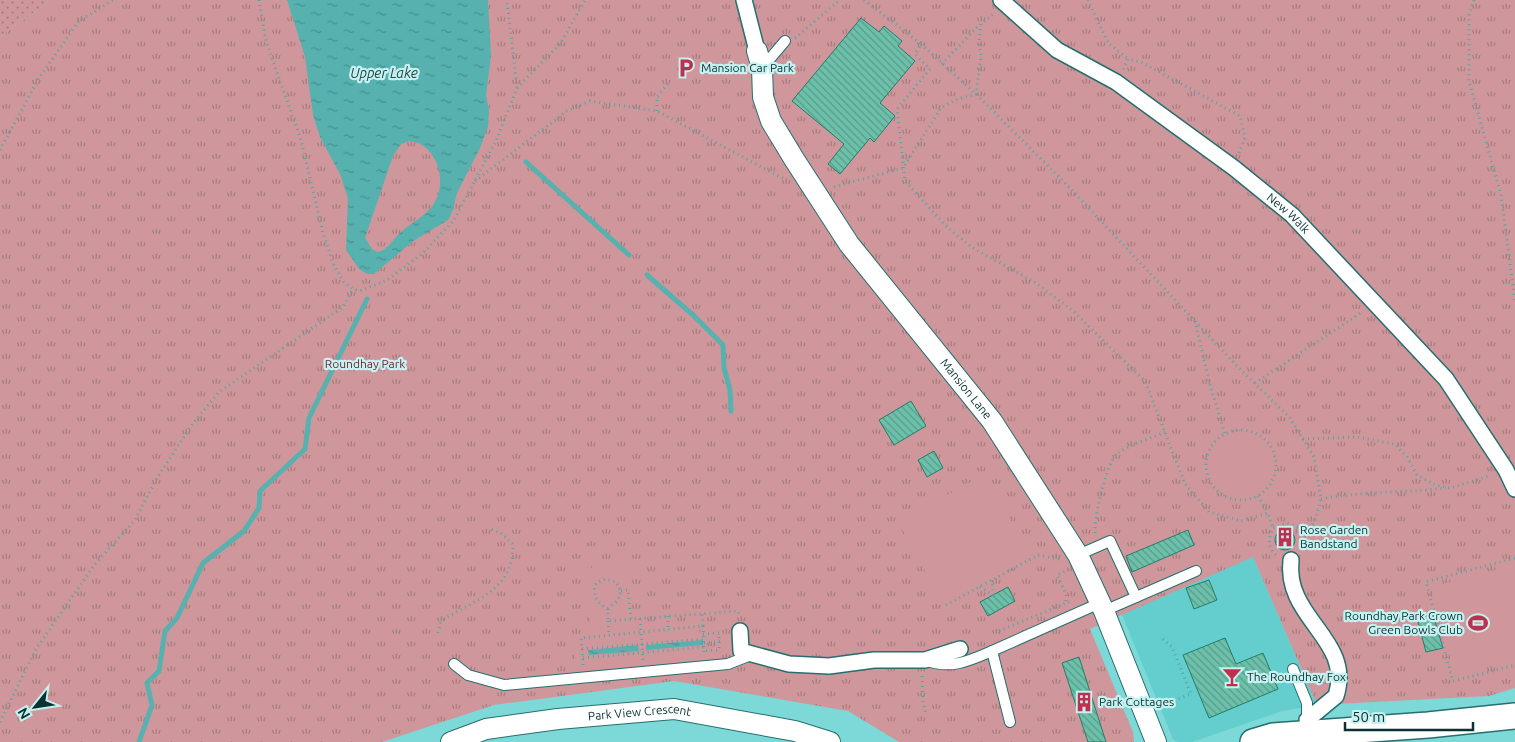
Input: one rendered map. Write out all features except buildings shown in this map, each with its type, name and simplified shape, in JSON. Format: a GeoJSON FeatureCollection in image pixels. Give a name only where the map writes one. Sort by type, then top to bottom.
{"type":"FeatureCollection","features":[{"type":"Feature","properties":{"kind":"street"},"geometry":{"type":"LineString","coordinates":[[744,0],[760,59]]}},
{"type":"Feature","properties":{"kind":"street","name":"New Walk"},"geometry":{"type":"LineString","coordinates":[[1004,3],[1057,50],[1116,82],[1234,168],[1292,215],[1446,379],[1506,470],[1515,489]]}},
{"type":"Feature","properties":{"kind":"street","name":"Mansion Lane"},"geometry":{"type":"LineString","coordinates":[[760,59],[763,97],[770,121],[849,244],[992,421],[1079,557],[1102,607],[1156,742]]}},
{"type":"Feature","properties":{"kind":"street"},"geometry":{"type":"LineString","coordinates":[[1290,560],[1289,573],[1300,604],[1335,653],[1340,671],[1336,696],[1307,727]]}},
{"type":"Feature","properties":{"kind":"street"},"geometry":{"type":"LineString","coordinates":[[740,635],[741,651],[751,655],[808,666],[874,660],[925,660],[960,649]]}},
{"type":"Feature","properties":{"kind":"street","name":"Park View Crescent"},"geometry":{"type":"LineString","coordinates":[[451,742],[486,729],[558,719],[674,709],[795,731],[830,742]]}},
{"type":"Feature","properties":{"kind":"street"},"geometry":{"type":"LineString","coordinates":[[1253,742],[1307,727],[1515,716]]}},
{"type":"Feature","properties":{"kind":"lane"},"geometry":{"type":"LineString","coordinates":[[760,59],[785,41]]}},
{"type":"Feature","properties":{"kind":"lane"},"geometry":{"type":"LineString","coordinates":[[1079,557],[1110,541],[1136,597]]}},
{"type":"Feature","properties":{"kind":"lane"},"geometry":{"type":"LineString","coordinates":[[925,660],[945,666],[959,664],[1102,607],[1136,597],[1196,572]]}},
{"type":"Feature","properties":{"kind":"lane"},"geometry":{"type":"LineString","coordinates":[[992,651],[1010,722]]}},
{"type":"Feature","properties":{"kind":"lane"},"geometry":{"type":"LineString","coordinates":[[454,664],[468,674],[504,685],[728,664],[751,655]]}},
{"type":"Feature","properties":{"kind":"lane"},"geometry":{"type":"LineString","coordinates":[[1293,669],[1307,703],[1307,727]]}},
{"type":"Feature","properties":{"kind":"path"},"geometry":{"type":"LineString","coordinates":[[0,150],[39,78],[78,22],[113,0]]}},
{"type":"Feature","properties":{"kind":"path"},"geometry":{"type":"LineString","coordinates":[[259,0],[266,41],[301,140],[323,233],[334,266],[344,282],[352,289],[368,289],[387,280],[423,253],[454,220],[496,140],[516,88],[560,44],[584,0]]}},
{"type":"Feature","properties":{"kind":"path"},"geometry":{"type":"LineString","coordinates":[[508,0],[516,88]]}},
{"type":"Feature","properties":{"kind":"path"},"geometry":{"type":"LineString","coordinates":[[785,41],[800,36],[840,0]]}},
{"type":"Feature","properties":{"kind":"path"},"geometry":{"type":"LineString","coordinates":[[864,0],[921,44],[976,94],[1290,418],[1314,457],[1321,499],[1315,520],[1305,536],[1304,549],[1290,560],[1279,559],[1270,549],[1268,538],[1273,528],[1287,523],[1300,528],[1305,536]]}},
{"type":"Feature","properties":{"kind":"path"},"geometry":{"type":"LineString","coordinates":[[1088,0],[1108,43],[1128,59],[1141,62],[1240,116],[1245,137],[1234,168]]}},
{"type":"Feature","properties":{"kind":"path"},"geometry":{"type":"LineString","coordinates":[[1474,0],[1469,14],[1469,81],[1501,195],[1515,301]]}},
{"type":"Feature","properties":{"kind":"path"},"geometry":{"type":"LineString","coordinates":[[942,64],[1004,3]]}},
{"type":"Feature","properties":{"kind":"path"},"geometry":{"type":"LineString","coordinates":[[976,94],[981,56],[979,41],[981,24]]}},
{"type":"Feature","properties":{"kind":"path"},"geometry":{"type":"LineString","coordinates":[[921,44],[915,54],[930,69],[896,109],[905,181],[948,228],[973,248],[1036,283],[1073,311],[1145,382],[1155,403],[1185,484],[1209,512],[1241,520],[1268,513]]}},
{"type":"Feature","properties":{"kind":"path"},"geometry":{"type":"LineString","coordinates":[[1116,82],[1128,59]]}},
{"type":"Feature","properties":{"kind":"path"},"geometry":{"type":"LineString","coordinates":[[657,112],[657,97],[669,82]]}},
{"type":"Feature","properties":{"kind":"path"},"geometry":{"type":"LineString","coordinates":[[475,181],[567,111],[590,101],[657,112],[793,184],[816,192],[903,168],[941,108],[955,100],[976,94]]}},
{"type":"Feature","properties":{"kind":"path"},"geometry":{"type":"LineString","coordinates":[[0,722],[36,649],[95,564],[134,520],[157,478],[191,426],[219,392],[343,307],[352,289]]}},
{"type":"Feature","properties":{"kind":"path"},"geometry":{"type":"LineString","coordinates":[[1255,383],[1375,303]]}},
{"type":"Feature","properties":{"kind":"path"},"geometry":{"type":"LineString","coordinates":[[1194,320],[1210,385],[1225,434]]}},
{"type":"Feature","properties":{"kind":"path"},"geometry":{"type":"LineString","coordinates":[[1238,430],[1249,431],[1262,437],[1272,449],[1276,458],[1274,478],[1269,487],[1258,496],[1242,500],[1233,499],[1216,489],[1210,481],[1207,472],[1209,452],[1213,444],[1225,434],[1238,430]]}},
{"type":"Feature","properties":{"kind":"path"},"geometry":{"type":"LineString","coordinates":[[1100,545],[1095,534],[1094,524],[1110,465],[1118,453],[1165,432]]}},
{"type":"Feature","properties":{"kind":"path"},"geometry":{"type":"LineString","coordinates":[[1303,439],[1357,437],[1395,444],[1407,457],[1417,475],[1435,485],[1451,488]]}},
{"type":"Feature","properties":{"kind":"path"},"geometry":{"type":"LineString","coordinates":[[1321,499],[1349,494],[1414,492],[1451,488],[1506,470]]}},
{"type":"Feature","properties":{"kind":"path"},"geometry":{"type":"LineString","coordinates":[[1258,496],[1268,513],[1273,528]]}},
{"type":"Feature","properties":{"kind":"path"},"geometry":{"type":"LineString","coordinates":[[438,633],[441,620],[499,586],[508,574],[513,560],[512,544],[501,533],[488,528]]}},
{"type":"Feature","properties":{"kind":"path"},"geometry":{"type":"LineString","coordinates":[[946,605],[1038,554],[1061,560],[1079,557]]}},
{"type":"Feature","properties":{"kind":"path"},"geometry":{"type":"LineString","coordinates":[[996,633],[1066,601],[1066,594],[1057,576],[1079,557]]}},
{"type":"Feature","properties":{"kind":"path"},"geometry":{"type":"LineString","coordinates":[[1515,558],[1426,582],[1453,681],[1515,664]]}},
{"type":"Feature","properties":{"kind":"path"},"geometry":{"type":"LineString","coordinates":[[608,609],[598,602],[594,594],[596,583],[600,580],[611,579],[621,591]]}},
{"type":"Feature","properties":{"kind":"path"},"geometry":{"type":"LineString","coordinates":[[979,587],[993,595],[992,580]]}},
{"type":"Feature","properties":{"kind":"path"},"geometry":{"type":"LineString","coordinates":[[621,591],[628,590],[631,619]]}},
{"type":"Feature","properties":{"kind":"path"},"geometry":{"type":"LineString","coordinates":[[609,635],[608,609],[618,600],[621,591]]}},
{"type":"Feature","properties":{"kind":"path"},"geometry":{"type":"LineString","coordinates":[[583,658],[704,645],[740,635],[738,611],[608,621]]}},
{"type":"Feature","properties":{"kind":"path"},"geometry":{"type":"LineString","coordinates":[[584,670],[581,638],[703,626],[702,614]]}},
{"type":"Feature","properties":{"kind":"path"},"geometry":{"type":"LineString","coordinates":[[668,616],[668,630]]}},
{"type":"Feature","properties":{"kind":"path"},"geometry":{"type":"LineString","coordinates":[[640,619],[643,664]]}},
{"type":"Feature","properties":{"kind":"path"},"geometry":{"type":"LineString","coordinates":[[582,649],[642,644],[704,645],[719,650],[719,633],[703,634]]}},
{"type":"Feature","properties":{"kind":"path"},"geometry":{"type":"LineString","coordinates":[[1144,712],[1191,694],[1172,647],[1162,638]]}},
{"type":"Feature","properties":{"kind":"path"},"geometry":{"type":"LineString","coordinates":[[925,660],[922,676],[923,701],[926,714]]}},
{"type":"Feature","properties":{"kind":"shaded area"},"geometry":{"type":"Polygon","coordinates":[[[1091,548],[1253,557],[1317,705],[1282,711],[1192,742],[1177,742],[1173,739],[1125,622],[1091,548]]]}},
{"type":"Feature","properties":{"kind":"green space"},"geometry":{"type":"Polygon","coordinates":[[[0,0],[51,0],[0,37],[0,0]]]}},
{"type":"Feature","properties":{"kind":"green space","name":"Roundhay Park"},"geometry":{"type":"Polygon","coordinates":[[[51,0],[1515,0],[1515,688],[1489,696],[1317,705],[1253,557],[1090,629],[1133,732],[1134,742],[899,742],[848,711],[674,681],[494,705],[382,742],[0,742],[0,37],[51,0]]]}},
{"type":"Feature","properties":{"kind":"green space"},"geometry":{"type":"Polygon","coordinates":[[[1234,431],[1248,431],[1260,436],[1270,446],[1275,458],[1275,472],[1270,484],[1260,494],[1248,499],[1234,499],[1222,494],[1212,484],[1207,472],[1207,458],[1212,446],[1222,436],[1234,431]]]}},
{"type":"Feature","properties":{"kind":"green space"},"geometry":{"type":"Polygon","coordinates":[[[985,474],[1031,557],[944,605],[898,522],[985,474]]]}},
{"type":"Feature","properties":{"kind":"green space","name":"Roundhay Park Crown Green Bowls Club"},"geometry":{"type":"Polygon","coordinates":[[[1515,565],[1515,659],[1455,675],[1431,587],[1515,565]]]}},
{"type":"Feature","properties":{"kind":"green space"},"geometry":{"type":"Polygon","coordinates":[[[626,566],[632,626],[699,620],[701,661],[577,672],[573,635],[591,634],[583,568],[626,566]]]}},
{"type":"Feature","properties":{"kind":"water","name":"Upper Lake"},"geometry":{"type":"Polygon","coordinates":[[[287,0],[488,0],[491,56],[486,95],[489,110],[488,127],[480,148],[457,193],[453,210],[448,220],[412,242],[374,274],[367,274],[359,269],[346,250],[348,198],[340,174],[320,137],[313,115],[305,57],[287,0]],[[409,141],[401,144],[393,156],[365,238],[372,249],[377,252],[387,247],[404,229],[426,213],[438,196],[440,176],[438,166],[433,156],[419,143],[409,141]]]}},
{"type":"Feature","properties":{"kind":"water"},"geometry":{"type":"Polygon","coordinates":[[[703,640],[703,645],[646,650],[646,645],[703,640]]]}},
{"type":"Feature","properties":{"kind":"water"},"geometry":{"type":"Polygon","coordinates":[[[638,645],[639,651],[589,655],[588,650],[638,645]]]}},
{"type":"Feature","properties":{"kind":"waterway"},"geometry":{"type":"LineString","coordinates":[[526,162],[629,255]]}},
{"type":"Feature","properties":{"kind":"waterway"},"geometry":{"type":"LineString","coordinates":[[647,275],[693,315],[723,345],[724,368],[730,390],[731,411]]}},
{"type":"Feature","properties":{"kind":"waterway"},"geometry":{"type":"LineString","coordinates":[[139,742],[152,705],[147,683],[159,671],[165,631],[177,618],[203,563],[244,531],[259,508],[260,491],[305,449],[309,418],[367,299]]}},
{"type":"Feature","properties":{"kind":"place","name":"Mansion Car Park"},"geometry":{"type":"Point","coordinates":[686,68]}},
{"type":"Feature","properties":{"kind":"place","name":"Rose Garden Bandstand"},"geometry":{"type":"Point","coordinates":[1285,537]}},
{"type":"Feature","properties":{"kind":"place","name":"Roundhay Park Crown Green Bowls Club"},"geometry":{"type":"Point","coordinates":[1478,623]}},
{"type":"Feature","properties":{"kind":"place","name":"The Roundhay Fox"},"geometry":{"type":"Point","coordinates":[1232,677]}},
{"type":"Feature","properties":{"kind":"place","name":"Park Cottages"},"geometry":{"type":"Point","coordinates":[1084,702]}}]}
